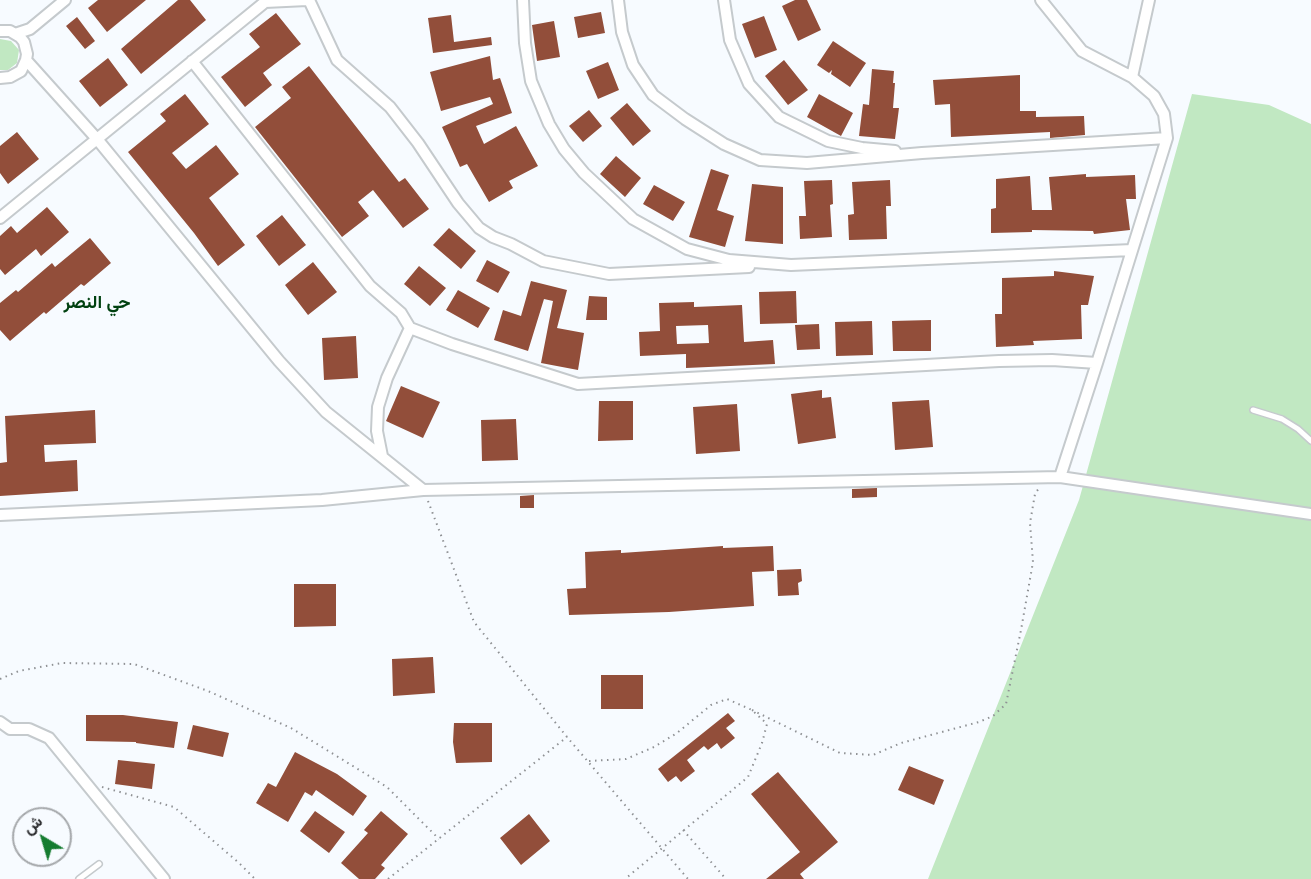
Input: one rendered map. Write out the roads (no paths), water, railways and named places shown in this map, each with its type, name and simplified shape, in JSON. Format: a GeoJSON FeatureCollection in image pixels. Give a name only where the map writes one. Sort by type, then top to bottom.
{"type":"FeatureCollection","features":[{"type":"Feature","properties":{"kind":"street"},"geometry":{"type":"LineString","coordinates":[[0,31],[15,34],[30,29],[65,0]]}},
{"type":"Feature","properties":{"kind":"street"},"geometry":{"type":"LineString","coordinates":[[0,219],[265,2],[308,0],[337,60],[390,107],[479,228],[543,261],[609,274],[1132,250]]}},
{"type":"Feature","properties":{"kind":"street"},"geometry":{"type":"LineString","coordinates":[[523,0],[525,43],[531,81],[549,124],[564,149],[584,173],[633,219],[687,249],[729,260],[791,265]]}},
{"type":"Feature","properties":{"kind":"street"},"geometry":{"type":"LineString","coordinates":[[618,0],[622,32],[633,65],[642,82],[653,95],[724,144],[759,160],[807,163],[922,153],[1167,138]]}},
{"type":"Feature","properties":{"kind":"street"},"geometry":{"type":"LineString","coordinates":[[724,0],[730,40],[749,84],[779,117],[828,141],[862,148],[922,153]]}},
{"type":"Feature","properties":{"kind":"street"},"geometry":{"type":"LineString","coordinates":[[1041,0],[1082,51],[1132,77],[1154,96],[1164,114],[1167,138],[1060,477]]}},
{"type":"Feature","properties":{"kind":"street"},"geometry":{"type":"LineString","coordinates":[[1132,77],[1149,0]]}},
{"type":"Feature","properties":{"kind":"street"},"geometry":{"type":"LineString","coordinates":[[0,78],[16,75],[27,60],[24,42],[15,34]]}},
{"type":"Feature","properties":{"kind":"street"},"geometry":{"type":"LineString","coordinates":[[27,60],[97,139],[279,362],[326,412],[423,490]]}},
{"type":"Feature","properties":{"kind":"street"},"geometry":{"type":"LineString","coordinates":[[192,61],[370,286],[401,313],[410,328],[452,344],[578,384],[999,361],[1052,360],[1097,363]]}},
{"type":"Feature","properties":{"kind":"street"},"geometry":{"type":"LineString","coordinates":[[382,456],[377,431],[378,407],[387,378],[410,328]]}},
{"type":"Feature","properties":{"kind":"street"},"geometry":{"type":"LineString","coordinates":[[0,516],[322,500],[423,490],[1045,477],[1060,477],[1311,514]]}},
{"type":"Feature","properties":{"kind":"street"},"geometry":{"type":"LineString","coordinates":[[0,722],[10,729],[29,729],[49,738],[164,879]]}},
{"type":"Feature","properties":{"kind":"lane"},"geometry":{"type":"LineString","coordinates":[[1254,410],[1282,418],[1311,441]]}},
{"type":"Feature","properties":{"kind":"lane"},"geometry":{"type":"LineString","coordinates":[[79,879],[99,864]]}},
{"type":"Feature","properties":{"kind":"district","name":"حي النصر"},"geometry":{"type":"Point","coordinates":[97,302]}}]}
